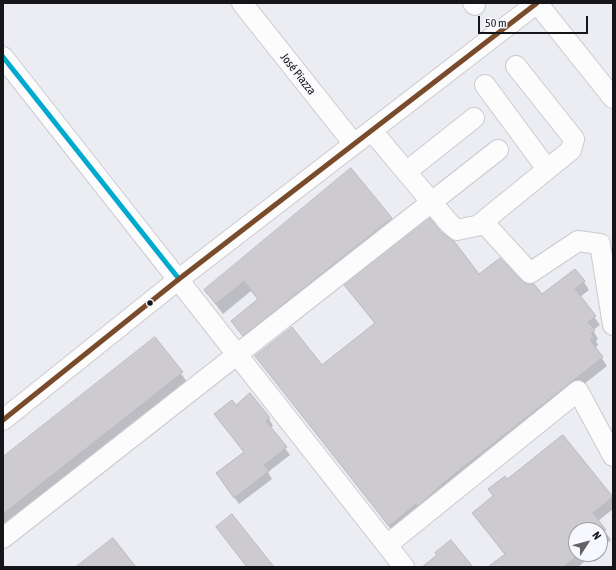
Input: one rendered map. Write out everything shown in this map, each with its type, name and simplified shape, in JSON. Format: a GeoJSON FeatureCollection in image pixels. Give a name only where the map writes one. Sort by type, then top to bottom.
{"type":"FeatureCollection","features":[{"type":"Feature","properties":{"kind":"street","name":"José Piazza"},"geometry":{"type":"LineString","coordinates":[[242,3],[354,144]]}},
{"type":"Feature","properties":{"kind":"street"},"geometry":{"type":"LineString","coordinates":[[3,420],[179,279],[537,3],[613,98]]}},
{"type":"Feature","properties":{"kind":"street"},"geometry":{"type":"LineString","coordinates":[[3,57],[404,567]]}},
{"type":"Feature","properties":{"kind":"street"},"geometry":{"type":"LineString","coordinates":[[480,224],[571,150],[574,145],[574,139],[516,66]]}},
{"type":"Feature","properties":{"kind":"street"},"geometry":{"type":"LineString","coordinates":[[485,85],[547,169]]}},
{"type":"Feature","properties":{"kind":"street"},"geometry":{"type":"LineString","coordinates":[[406,172],[474,118]]}},
{"type":"Feature","properties":{"kind":"street"},"geometry":{"type":"LineString","coordinates":[[372,130],[431,203],[457,230],[485,224],[530,273],[578,241],[600,244],[613,325]]}},
{"type":"Feature","properties":{"kind":"street"},"geometry":{"type":"LineString","coordinates":[[3,538],[498,150]]}},
{"type":"Feature","properties":{"kind":"street"},"geometry":{"type":"LineString","coordinates":[[387,545],[578,391],[613,456]]}},
{"type":"Feature","properties":{"kind":"building"},"geometry":{"type":"Polygon","coordinates":[[[351,168],[392,218],[243,336],[231,321],[258,299],[244,281],[216,304],[204,290],[351,168]]]}},
{"type":"Feature","properties":{"kind":"building"},"geometry":{"type":"Polygon","coordinates":[[[430,218],[441,232],[454,241],[479,274],[500,258],[522,281],[526,284],[534,284],[542,294],[575,269],[585,281],[575,289],[596,316],[588,322],[595,330],[591,333],[594,337],[590,340],[603,357],[442,484],[418,506],[416,504],[389,526],[255,356],[292,327],[322,365],[375,323],[344,285],[430,218]]]}},
{"type":"Feature","properties":{"kind":"building"},"geometry":{"type":"Polygon","coordinates":[[[155,337],[183,372],[3,514],[3,457],[155,337]]]}},
{"type":"Feature","properties":{"kind":"building"},"geometry":{"type":"Polygon","coordinates":[[[250,393],[270,418],[266,421],[287,447],[264,465],[269,471],[234,498],[216,473],[244,452],[214,414],[232,400],[236,405],[250,393]]]}},
{"type":"Feature","properties":{"kind":"building"},"geometry":{"type":"Polygon","coordinates":[[[563,435],[613,497],[593,513],[600,522],[568,522],[568,562],[570,562],[563,567],[488,567],[505,554],[472,513],[493,496],[488,489],[505,476],[507,479],[563,435]]]}},
{"type":"Feature","properties":{"kind":"building"},"geometry":{"type":"Polygon","coordinates":[[[232,514],[274,567],[247,567],[216,527],[232,514]]]}},
{"type":"Feature","properties":{"kind":"building"},"geometry":{"type":"Polygon","coordinates":[[[113,538],[136,567],[76,567],[113,538]]]}},
{"type":"Feature","properties":{"kind":"building"},"geometry":{"type":"Polygon","coordinates":[[[451,540],[473,567],[422,567],[437,555],[435,553],[451,540]]]}},
{"type":"Feature","properties":{"kind":"transit line"},"geometry":{"type":"LineString","coordinates":[[3,420],[179,279],[537,3]]}},
{"type":"Feature","properties":{"kind":"transit line"},"geometry":{"type":"LineString","coordinates":[[3,57],[179,279]]}}]}
